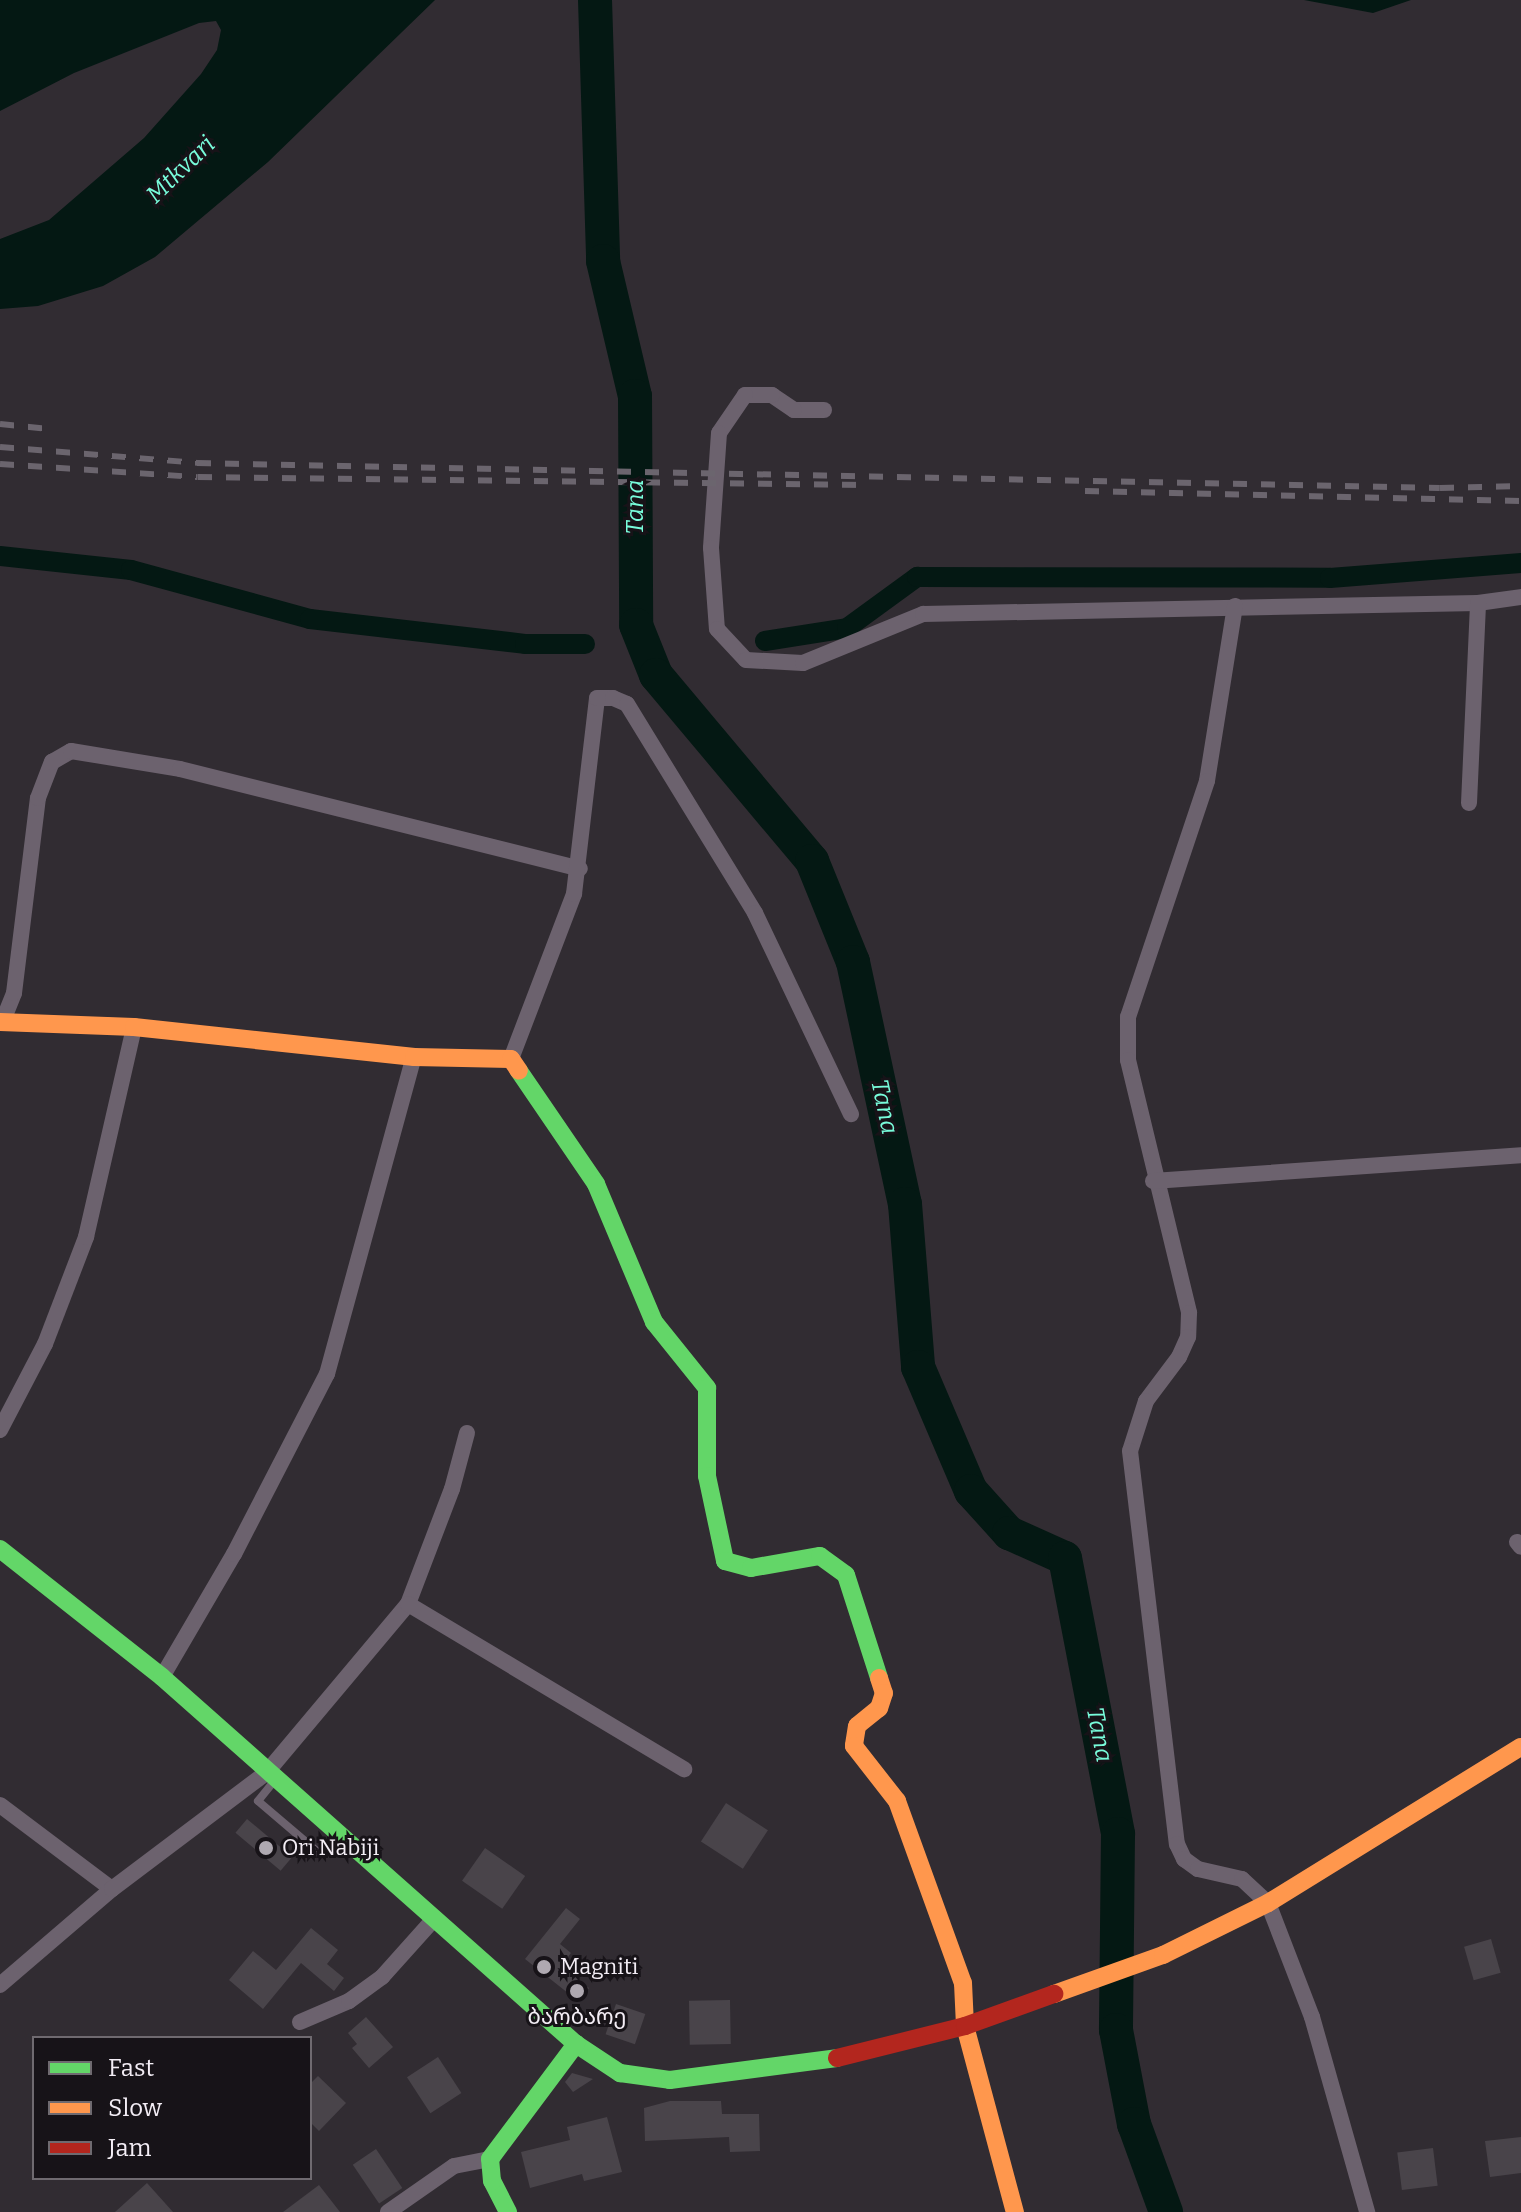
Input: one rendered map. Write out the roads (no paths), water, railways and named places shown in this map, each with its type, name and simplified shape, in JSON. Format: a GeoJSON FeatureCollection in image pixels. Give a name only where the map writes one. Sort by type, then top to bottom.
{"type":"FeatureCollection","features":[{"type":"Feature","properties":{"kind":"main road"},"geometry":{"type":"LineString","coordinates":[[1,1022],[134,1027],[414,1057],[511,1059],[596,1184],[654,1322],[707,1388],[707,1476],[725,1561],[751,1568],[820,1556],[846,1575],[884,1693],[879,1708],[857,1726],[854,1746],[897,1801],[963,1983],[965,2026],[1015,2212]]}},
{"type":"Feature","properties":{"kind":"main road"},"geometry":{"type":"LineString","coordinates":[[0,1549],[162,1677],[576,2044],[620,2073],[670,2080],[837,2058],[965,2026],[1163,1955],[1268,1903],[1521,1747]]}},
{"type":"Feature","properties":{"kind":"main road"},"geometry":{"type":"LineString","coordinates":[[508,2212],[492,2181],[490,2159],[576,2044]]}},
{"type":"Feature","properties":{"kind":"street"},"geometry":{"type":"LineString","coordinates":[[824,410],[794,410],[772,395],[745,395],[719,433],[711,548],[717,629],[746,660],[803,663],[923,614],[1478,603],[1521,597]]}},
{"type":"Feature","properties":{"kind":"street"},"geometry":{"type":"LineString","coordinates":[[1469,803],[1478,603]]}},
{"type":"Feature","properties":{"kind":"street"},"geometry":{"type":"LineString","coordinates":[[1235,606],[1207,781],[1128,1017],[1128,1060],[1153,1181],[1189,1313],[1188,1337],[1146,1401],[1130,1451],[1177,1844],[1184,1859],[1198,1869],[1242,1879],[1268,1903],[1312,2017],[1367,2212]]}},
{"type":"Feature","properties":{"kind":"street"},"geometry":{"type":"LineString","coordinates":[[511,1059],[580,869],[597,698],[613,698],[627,704],[755,913],[851,1114]]}},
{"type":"Feature","properties":{"kind":"street"},"geometry":{"type":"LineString","coordinates":[[1,1022],[14,993],[38,798],[52,762],[71,751],[180,769],[580,869]]}},
{"type":"Feature","properties":{"kind":"street"},"geometry":{"type":"LineString","coordinates":[[0,1430],[45,1344],[86,1237],[134,1027]]}},
{"type":"Feature","properties":{"kind":"street"},"geometry":{"type":"LineString","coordinates":[[162,1677],[234,1554],[327,1374],[414,1057]]}},
{"type":"Feature","properties":{"kind":"street"},"geometry":{"type":"LineString","coordinates":[[1153,1181],[1521,1155]]}},
{"type":"Feature","properties":{"kind":"street"},"geometry":{"type":"LineString","coordinates":[[0,1985],[112,1889],[271,1776],[408,1604],[452,1489],[467,1433]]}},
{"type":"Feature","properties":{"kind":"street"},"geometry":{"type":"LineString","coordinates":[[408,1604],[684,1769]]}},
{"type":"Feature","properties":{"kind":"street"},"geometry":{"type":"LineString","coordinates":[[0,1805],[112,1889]]}},
{"type":"Feature","properties":{"kind":"street"},"geometry":{"type":"LineString","coordinates":[[300,2022],[349,2001],[382,1977],[435,1918]]}},
{"type":"Feature","properties":{"kind":"street"},"geometry":{"type":"LineString","coordinates":[[388,2212],[454,2166],[490,2159]]}},
{"type":"Feature","properties":{"kind":"lane"},"geometry":{"type":"LineString","coordinates":[[271,1776],[258,1801],[319,1853],[337,1833]]}},
{"type":"Feature","properties":{"kind":"water","name":"Mtkvari"},"geometry":{"type":"Polygon","coordinates":[[[0,0],[435,0],[268,162],[155,257],[103,286],[38,306],[0,309],[0,239],[49,220],[144,138],[201,74],[217,50],[221,30],[216,21],[199,23],[74,73],[0,111],[0,0]]]}},
{"type":"Feature","properties":{"kind":"water"},"geometry":{"type":"Polygon","coordinates":[[[1304,0],[1411,0],[1373,13],[1304,0]]]}},
{"type":"Feature","properties":{"kind":"waterway","name":"Tana"},"geometry":{"type":"LineString","coordinates":[[595,0],[603,261],[635,396],[636,625],[656,675],[812,861],[853,962],[905,1204],[918,1367],[971,1491],[1009,1533],[1065,1558],[1118,1834],[1116,2030],[1134,2124],[1166,2212]]}},
{"type":"Feature","properties":{"kind":"waterway"},"geometry":{"type":"LineString","coordinates":[[0,556],[131,570],[310,619],[525,644],[585,644]]}},
{"type":"Feature","properties":{"kind":"waterway"},"geometry":{"type":"LineString","coordinates":[[765,641],[847,628],[917,577],[1330,578],[1521,563]]}},
{"type":"Feature","properties":{"kind":"railway"},"geometry":{"type":"LineString","coordinates":[[0,424],[49,429]]}},
{"type":"Feature","properties":{"kind":"railway"},"geometry":{"type":"LineString","coordinates":[[0,447],[197,463],[1440,488],[1521,486]]}},
{"type":"Feature","properties":{"kind":"railway"},"geometry":{"type":"LineString","coordinates":[[0,464],[198,477],[865,485]]}},
{"type":"Feature","properties":{"kind":"railway"},"geometry":{"type":"LineString","coordinates":[[1085,491],[1521,501]]}},
{"type":"Feature","properties":{"kind":"place","name":"Ori Nabiji"},"geometry":{"type":"Point","coordinates":[266,1848]}},
{"type":"Feature","properties":{"kind":"place","name":"Magniti"},"geometry":{"type":"Point","coordinates":[544,1967]}},
{"type":"Feature","properties":{"kind":"place","name":"ბარბარე"},"geometry":{"type":"Point","coordinates":[577,1991]}}]}
